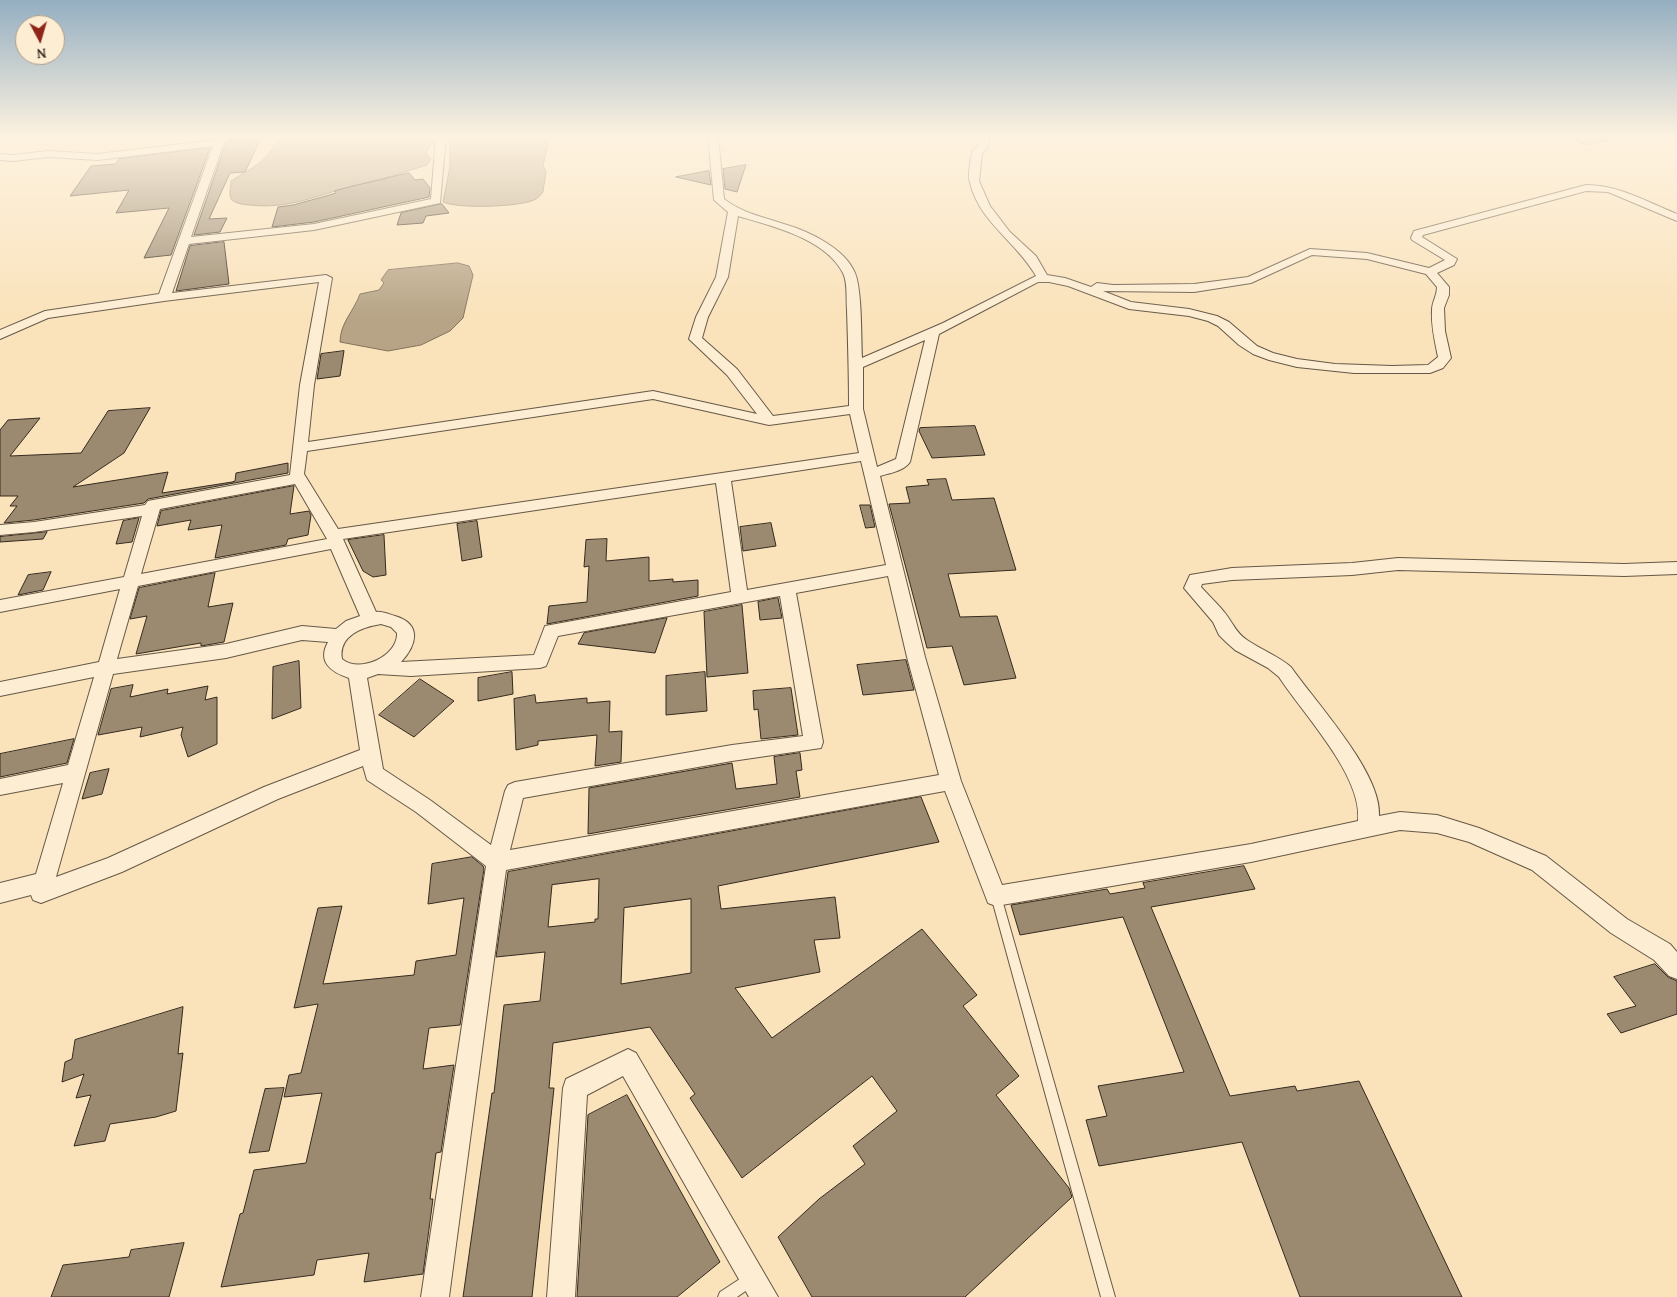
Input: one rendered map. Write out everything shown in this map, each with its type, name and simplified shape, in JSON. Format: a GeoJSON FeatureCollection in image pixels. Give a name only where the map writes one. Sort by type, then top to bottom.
{"type":"FeatureCollection","features":[{"type":"Feature","properties":{"kind":"street"},"geometry":{"type":"LineString","coordinates":[[164,297],[199,197]]}},
{"type":"Feature","properties":{"kind":"street"},"geometry":{"type":"LineString","coordinates":[[184,241],[314,227],[436,201],[436,197]]}},
{"type":"Feature","properties":{"kind":"street"},"geometry":{"type":"LineString","coordinates":[[719,197],[719,200],[733,211],[787,228],[808,237],[836,256],[849,273],[852,290],[856,365],[856,410],[871,474],[916,657],[951,781],[996,896],[1251,853],[1400,821],[1436,824],[1472,834],[1539,864],[1619,926],[1662,952],[1677,968]]}},
{"type":"Feature","properties":{"kind":"street"},"geometry":{"type":"LineString","coordinates":[[980,197],[984,207],[1006,234],[1032,258],[1043,278]]}},
{"type":"Feature","properties":{"kind":"street"},"geometry":{"type":"LineString","coordinates":[[1430,272],[1450,263],[1451,260],[1416,238],[1418,233],[1550,197]]}},
{"type":"Feature","properties":{"kind":"street"},"geometry":{"type":"LineString","coordinates":[[1623,197],[1677,218]]}},
{"type":"Feature","properties":{"kind":"street"},"geometry":{"type":"LineString","coordinates":[[733,211],[722,277],[702,317],[695,339],[732,372],[769,422]]}},
{"type":"Feature","properties":{"kind":"street"},"geometry":{"type":"LineString","coordinates":[[856,365],[933,333],[1036,279],[1043,278],[1060,279],[1079,285],[1131,306],[1204,316],[1222,323],[1240,340],[1256,350],[1278,359],[1328,367],[1368,370],[1430,369],[1438,365],[1445,358],[1439,331],[1438,308],[1444,295],[1442,287],[1430,272],[1367,256],[1310,252],[1251,280],[1194,288],[1113,289],[1079,285]]}},
{"type":"Feature","properties":{"kind":"street"},"geometry":{"type":"LineString","coordinates":[[0,335],[45,315],[164,297],[326,278],[307,385],[297,474],[334,539],[370,619]]}},
{"type":"Feature","properties":{"kind":"street"},"geometry":{"type":"LineString","coordinates":[[871,474],[903,462],[933,333]]}},
{"type":"Feature","properties":{"kind":"street"},"geometry":{"type":"LineString","coordinates":[[300,448],[653,394],[769,422],[856,410]]}},
{"type":"Feature","properties":{"kind":"street"},"geometry":{"type":"LineString","coordinates":[[0,606],[131,582],[334,539],[867,456]]}},
{"type":"Feature","properties":{"kind":"street"},"geometry":{"type":"LineString","coordinates":[[723,477],[740,597]]}},
{"type":"Feature","properties":{"kind":"street"},"geometry":{"type":"LineString","coordinates":[[300,478],[153,505],[41,893],[115,865],[271,793],[370,755]]}},
{"type":"Feature","properties":{"kind":"street"},"geometry":{"type":"LineString","coordinates":[[0,530],[34,527],[152,509]]}},
{"type":"Feature","properties":{"kind":"street"},"geometry":{"type":"LineString","coordinates":[[1368,829],[1369,807],[1362,785],[1340,749],[1285,672],[1274,663],[1241,645],[1226,630],[1220,619],[1192,588],[1196,580],[1232,574],[1352,569],[1398,564],[1624,570],[1677,568]]}},
{"type":"Feature","properties":{"kind":"street"},"geometry":{"type":"LineString","coordinates":[[380,668],[400,654],[405,645],[407,637],[405,630],[400,624],[381,618],[370,619],[348,628],[334,644],[333,660],[338,667],[346,671],[356,672],[380,668],[412,669],[540,661],[551,631],[894,570]]}},
{"type":"Feature","properties":{"kind":"street"},"geometry":{"type":"LineString","coordinates":[[435,1297],[497,862],[515,791],[732,753],[814,742],[787,589]]}},
{"type":"Feature","properties":{"kind":"street"},"geometry":{"type":"LineString","coordinates":[[0,689],[106,668],[226,651],[302,633],[340,636]]}},
{"type":"Feature","properties":{"kind":"street"},"geometry":{"type":"LineString","coordinates":[[356,672],[374,774],[424,806],[497,862],[951,781]]}},
{"type":"Feature","properties":{"kind":"street"},"geometry":{"type":"LineString","coordinates":[[0,787],[76,772]]}},
{"type":"Feature","properties":{"kind":"street"},"geometry":{"type":"LineString","coordinates":[[0,893],[44,882]]}},
{"type":"Feature","properties":{"kind":"street"},"geometry":{"type":"LineString","coordinates":[[561,1297],[575,1088],[628,1061],[758,1287]]}},
{"type":"Feature","properties":{"kind":"lane"},"geometry":{"type":"LineString","coordinates":[[996,896],[1108,1297]]}},
{"type":"Feature","properties":{"kind":"lane"},"geometry":{"type":"LineString","coordinates":[[725,1297],[758,1287]]}},
{"type":"Feature","properties":{"kind":"shaded area"},"geometry":{"type":"Polygon","coordinates":[[[231,197],[316,197],[291,203],[264,206],[246,205],[231,197]]]}},
{"type":"Feature","properties":{"kind":"shaded area"},"geometry":{"type":"Polygon","coordinates":[[[444,197],[539,197],[534,200],[503,206],[461,206],[443,202],[444,197]]]}},
{"type":"Feature","properties":{"kind":"shaded area"},"geometry":{"type":"Polygon","coordinates":[[[458,263],[469,266],[473,275],[463,318],[450,331],[421,345],[388,351],[340,342],[342,329],[360,294],[379,290],[384,283],[381,280],[388,270],[458,263]]]}},
{"type":"Feature","properties":{"kind":"building"},"geometry":{"type":"Polygon","coordinates":[[[125,197],[192,197],[171,255],[144,258],[169,208],[116,213],[125,197]]]}},
{"type":"Feature","properties":{"kind":"building"},"geometry":{"type":"Polygon","coordinates":[[[207,197],[219,197],[209,219],[227,218],[220,232],[194,235],[207,197]]]}},
{"type":"Feature","properties":{"kind":"building"},"geometry":{"type":"Polygon","coordinates":[[[323,197],[429,197],[314,222],[272,227],[278,207],[323,197]]]}},
{"type":"Feature","properties":{"kind":"building"},"geometry":{"type":"Polygon","coordinates":[[[442,204],[449,213],[426,216],[423,223],[397,225],[401,213],[442,204]]]}},
{"type":"Feature","properties":{"kind":"building"},"geometry":{"type":"Polygon","coordinates":[[[224,242],[229,284],[176,291],[190,246],[224,242]]]}},
{"type":"Feature","properties":{"kind":"building"},"geometry":{"type":"Polygon","coordinates":[[[344,351],[340,376],[317,379],[321,354],[344,351]]]}},
{"type":"Feature","properties":{"kind":"building"},"geometry":{"type":"Polygon","coordinates":[[[150,408],[124,453],[73,487],[168,472],[162,493],[232,482],[235,481],[236,473],[288,463],[288,473],[148,499],[144,503],[4,523],[17,506],[10,506],[18,496],[0,496],[0,430],[8,420],[40,418],[10,456],[81,453],[108,411],[150,408]]]}},
{"type":"Feature","properties":{"kind":"building"},"geometry":{"type":"Polygon","coordinates":[[[975,426],[985,455],[932,458],[919,431],[920,428],[975,426]]]}},
{"type":"Feature","properties":{"kind":"building"},"geometry":{"type":"Polygon","coordinates":[[[946,479],[952,500],[994,498],[1016,570],[948,574],[960,617],[997,616],[1016,678],[964,685],[952,646],[927,648],[889,504],[910,503],[906,487],[929,485],[927,480],[946,479]]]}},
{"type":"Feature","properties":{"kind":"building"},"geometry":{"type":"Polygon","coordinates":[[[294,486],[290,514],[309,511],[311,515],[308,535],[288,539],[286,545],[215,558],[222,525],[188,530],[191,520],[157,526],[161,511],[294,486]]]}},
{"type":"Feature","properties":{"kind":"building"},"geometry":{"type":"Polygon","coordinates":[[[860,505],[870,505],[875,527],[866,528],[860,505]]]}},
{"type":"Feature","properties":{"kind":"building"},"geometry":{"type":"Polygon","coordinates":[[[139,518],[132,542],[116,544],[123,521],[139,518]]]}},
{"type":"Feature","properties":{"kind":"building"},"geometry":{"type":"Polygon","coordinates":[[[477,521],[482,557],[462,561],[457,524],[477,521]]]}},
{"type":"Feature","properties":{"kind":"building"},"geometry":{"type":"Polygon","coordinates":[[[771,523],[776,546],[743,551],[740,527],[771,523]]]}},
{"type":"Feature","properties":{"kind":"building"},"geometry":{"type":"Polygon","coordinates":[[[47,532],[43,539],[0,542],[0,537],[47,532]]]}},
{"type":"Feature","properties":{"kind":"building"},"geometry":{"type":"Polygon","coordinates":[[[384,535],[386,575],[373,577],[363,571],[348,540],[384,535]]]}},
{"type":"Feature","properties":{"kind":"building"},"geometry":{"type":"Polygon","coordinates":[[[607,539],[606,561],[649,557],[649,581],[673,579],[673,582],[698,580],[698,596],[547,624],[549,606],[587,602],[589,566],[584,567],[586,540],[607,539]]]}},
{"type":"Feature","properties":{"kind":"building"},"geometry":{"type":"Polygon","coordinates":[[[51,572],[43,590],[18,595],[28,575],[51,572]]]}},
{"type":"Feature","properties":{"kind":"building"},"geometry":{"type":"Polygon","coordinates":[[[215,573],[208,607],[233,603],[224,642],[201,646],[201,643],[136,654],[147,616],[130,619],[139,588],[215,573]]]}},
{"type":"Feature","properties":{"kind":"building"},"geometry":{"type":"Polygon","coordinates":[[[778,598],[782,618],[760,620],[758,602],[778,598]]]}},
{"type":"Feature","properties":{"kind":"building"},"geometry":{"type":"Polygon","coordinates":[[[742,605],[748,673],[707,677],[704,612],[742,605]]]}},
{"type":"Feature","properties":{"kind":"building"},"geometry":{"type":"Polygon","coordinates":[[[667,618],[655,653],[578,644],[584,633],[667,618]]]}},
{"type":"Feature","properties":{"kind":"building"},"geometry":{"type":"Polygon","coordinates":[[[906,660],[914,690],[863,695],[857,665],[906,660]]]}},
{"type":"Feature","properties":{"kind":"building"},"geometry":{"type":"Polygon","coordinates":[[[299,661],[301,708],[272,719],[273,667],[299,661]]]}},
{"type":"Feature","properties":{"kind":"building"},"geometry":{"type":"Polygon","coordinates":[[[512,672],[513,694],[478,701],[478,678],[512,672]]]}},
{"type":"Feature","properties":{"kind":"building"},"geometry":{"type":"Polygon","coordinates":[[[705,672],[707,711],[666,715],[666,676],[705,672]]]}},
{"type":"Feature","properties":{"kind":"building"},"geometry":{"type":"Polygon","coordinates":[[[420,679],[454,701],[414,737],[379,715],[420,679]]]}},
{"type":"Feature","properties":{"kind":"building"},"geometry":{"type":"Polygon","coordinates":[[[133,685],[130,697],[168,689],[167,694],[208,686],[205,700],[217,697],[217,744],[188,757],[181,735],[183,727],[140,737],[142,727],[98,735],[111,689],[133,685]]]}},
{"type":"Feature","properties":{"kind":"building"},"geometry":{"type":"Polygon","coordinates":[[[791,688],[798,735],[761,739],[758,709],[754,710],[753,691],[791,688]]]}},
{"type":"Feature","properties":{"kind":"building"},"geometry":{"type":"Polygon","coordinates":[[[535,695],[536,703],[587,698],[587,703],[610,701],[609,732],[622,731],[621,762],[595,766],[597,735],[538,741],[538,745],[516,750],[514,699],[535,695]]]}},
{"type":"Feature","properties":{"kind":"building"},"geometry":{"type":"Polygon","coordinates":[[[74,739],[67,763],[0,777],[0,754],[74,739]]]}},
{"type":"Feature","properties":{"kind":"building"},"geometry":{"type":"Polygon","coordinates":[[[800,753],[802,770],[796,771],[800,797],[588,834],[589,788],[732,763],[736,789],[777,784],[774,757],[800,753]]]}},
{"type":"Feature","properties":{"kind":"building"},"geometry":{"type":"Polygon","coordinates":[[[109,769],[102,794],[82,799],[90,773],[109,769]]]}},
{"type":"Feature","properties":{"kind":"building"},"geometry":{"type":"Polygon","coordinates":[[[921,797],[939,842],[718,886],[721,909],[835,897],[840,938],[814,940],[820,972],[735,988],[772,1038],[922,929],[977,995],[963,1006],[1019,1076],[996,1095],[1069,1188],[1072,1197],[965,1297],[812,1297],[778,1237],[819,1199],[865,1164],[853,1146],[897,1111],[872,1076],[742,1178],[690,1098],[695,1094],[650,1027],[553,1043],[549,1088],[554,1088],[532,1297],[463,1297],[492,1093],[494,1093],[504,1005],[540,1001],[545,952],[496,957],[508,872],[921,797]],[[599,879],[552,885],[548,927],[595,922],[595,919],[598,919],[599,879]],[[691,899],[624,908],[621,984],[691,973],[691,899]]]}},
{"type":"Feature","properties":{"kind":"building"},"geometry":{"type":"Polygon","coordinates":[[[472,857],[484,869],[460,1025],[429,1028],[423,1069],[454,1065],[441,1152],[436,1153],[430,1199],[433,1199],[423,1274],[364,1282],[369,1253],[317,1260],[314,1275],[221,1287],[240,1214],[243,1213],[254,1170],[306,1163],[322,1093],[284,1097],[289,1075],[301,1073],[318,1004],[294,1008],[318,908],[342,906],[323,984],[414,975],[416,961],[456,955],[464,898],[428,904],[432,864],[472,857]]]}},
{"type":"Feature","properties":{"kind":"building"},"geometry":{"type":"Polygon","coordinates":[[[1244,866],[1255,889],[1151,907],[1230,1096],[1295,1086],[1297,1091],[1359,1081],[1462,1297],[1300,1297],[1242,1142],[1099,1166],[1086,1120],[1107,1116],[1098,1086],[1184,1072],[1123,917],[1020,935],[1011,905],[1107,889],[1110,894],[1145,888],[1143,883],[1244,866]]]}},
{"type":"Feature","properties":{"kind":"building"},"geometry":{"type":"Polygon","coordinates":[[[1655,964],[1668,977],[1677,981],[1677,1014],[1621,1033],[1607,1014],[1636,1006],[1614,977],[1655,964]]]}},
{"type":"Feature","properties":{"kind":"building"},"geometry":{"type":"Polygon","coordinates":[[[183,1007],[178,1054],[183,1053],[176,1111],[156,1117],[110,1124],[105,1141],[74,1146],[91,1095],[76,1098],[84,1074],[62,1082],[65,1062],[72,1059],[75,1040],[183,1007]]]}},
{"type":"Feature","properties":{"kind":"building"},"geometry":{"type":"Polygon","coordinates":[[[284,1088],[269,1151],[249,1153],[265,1089],[284,1088]]]}},
{"type":"Feature","properties":{"kind":"building"},"geometry":{"type":"Polygon","coordinates":[[[627,1095],[720,1262],[677,1297],[577,1297],[588,1115],[627,1095]]]}},
{"type":"Feature","properties":{"kind":"building"},"geometry":{"type":"Polygon","coordinates":[[[184,1243],[169,1297],[51,1297],[63,1265],[129,1257],[131,1250],[184,1243]]]}}]}
